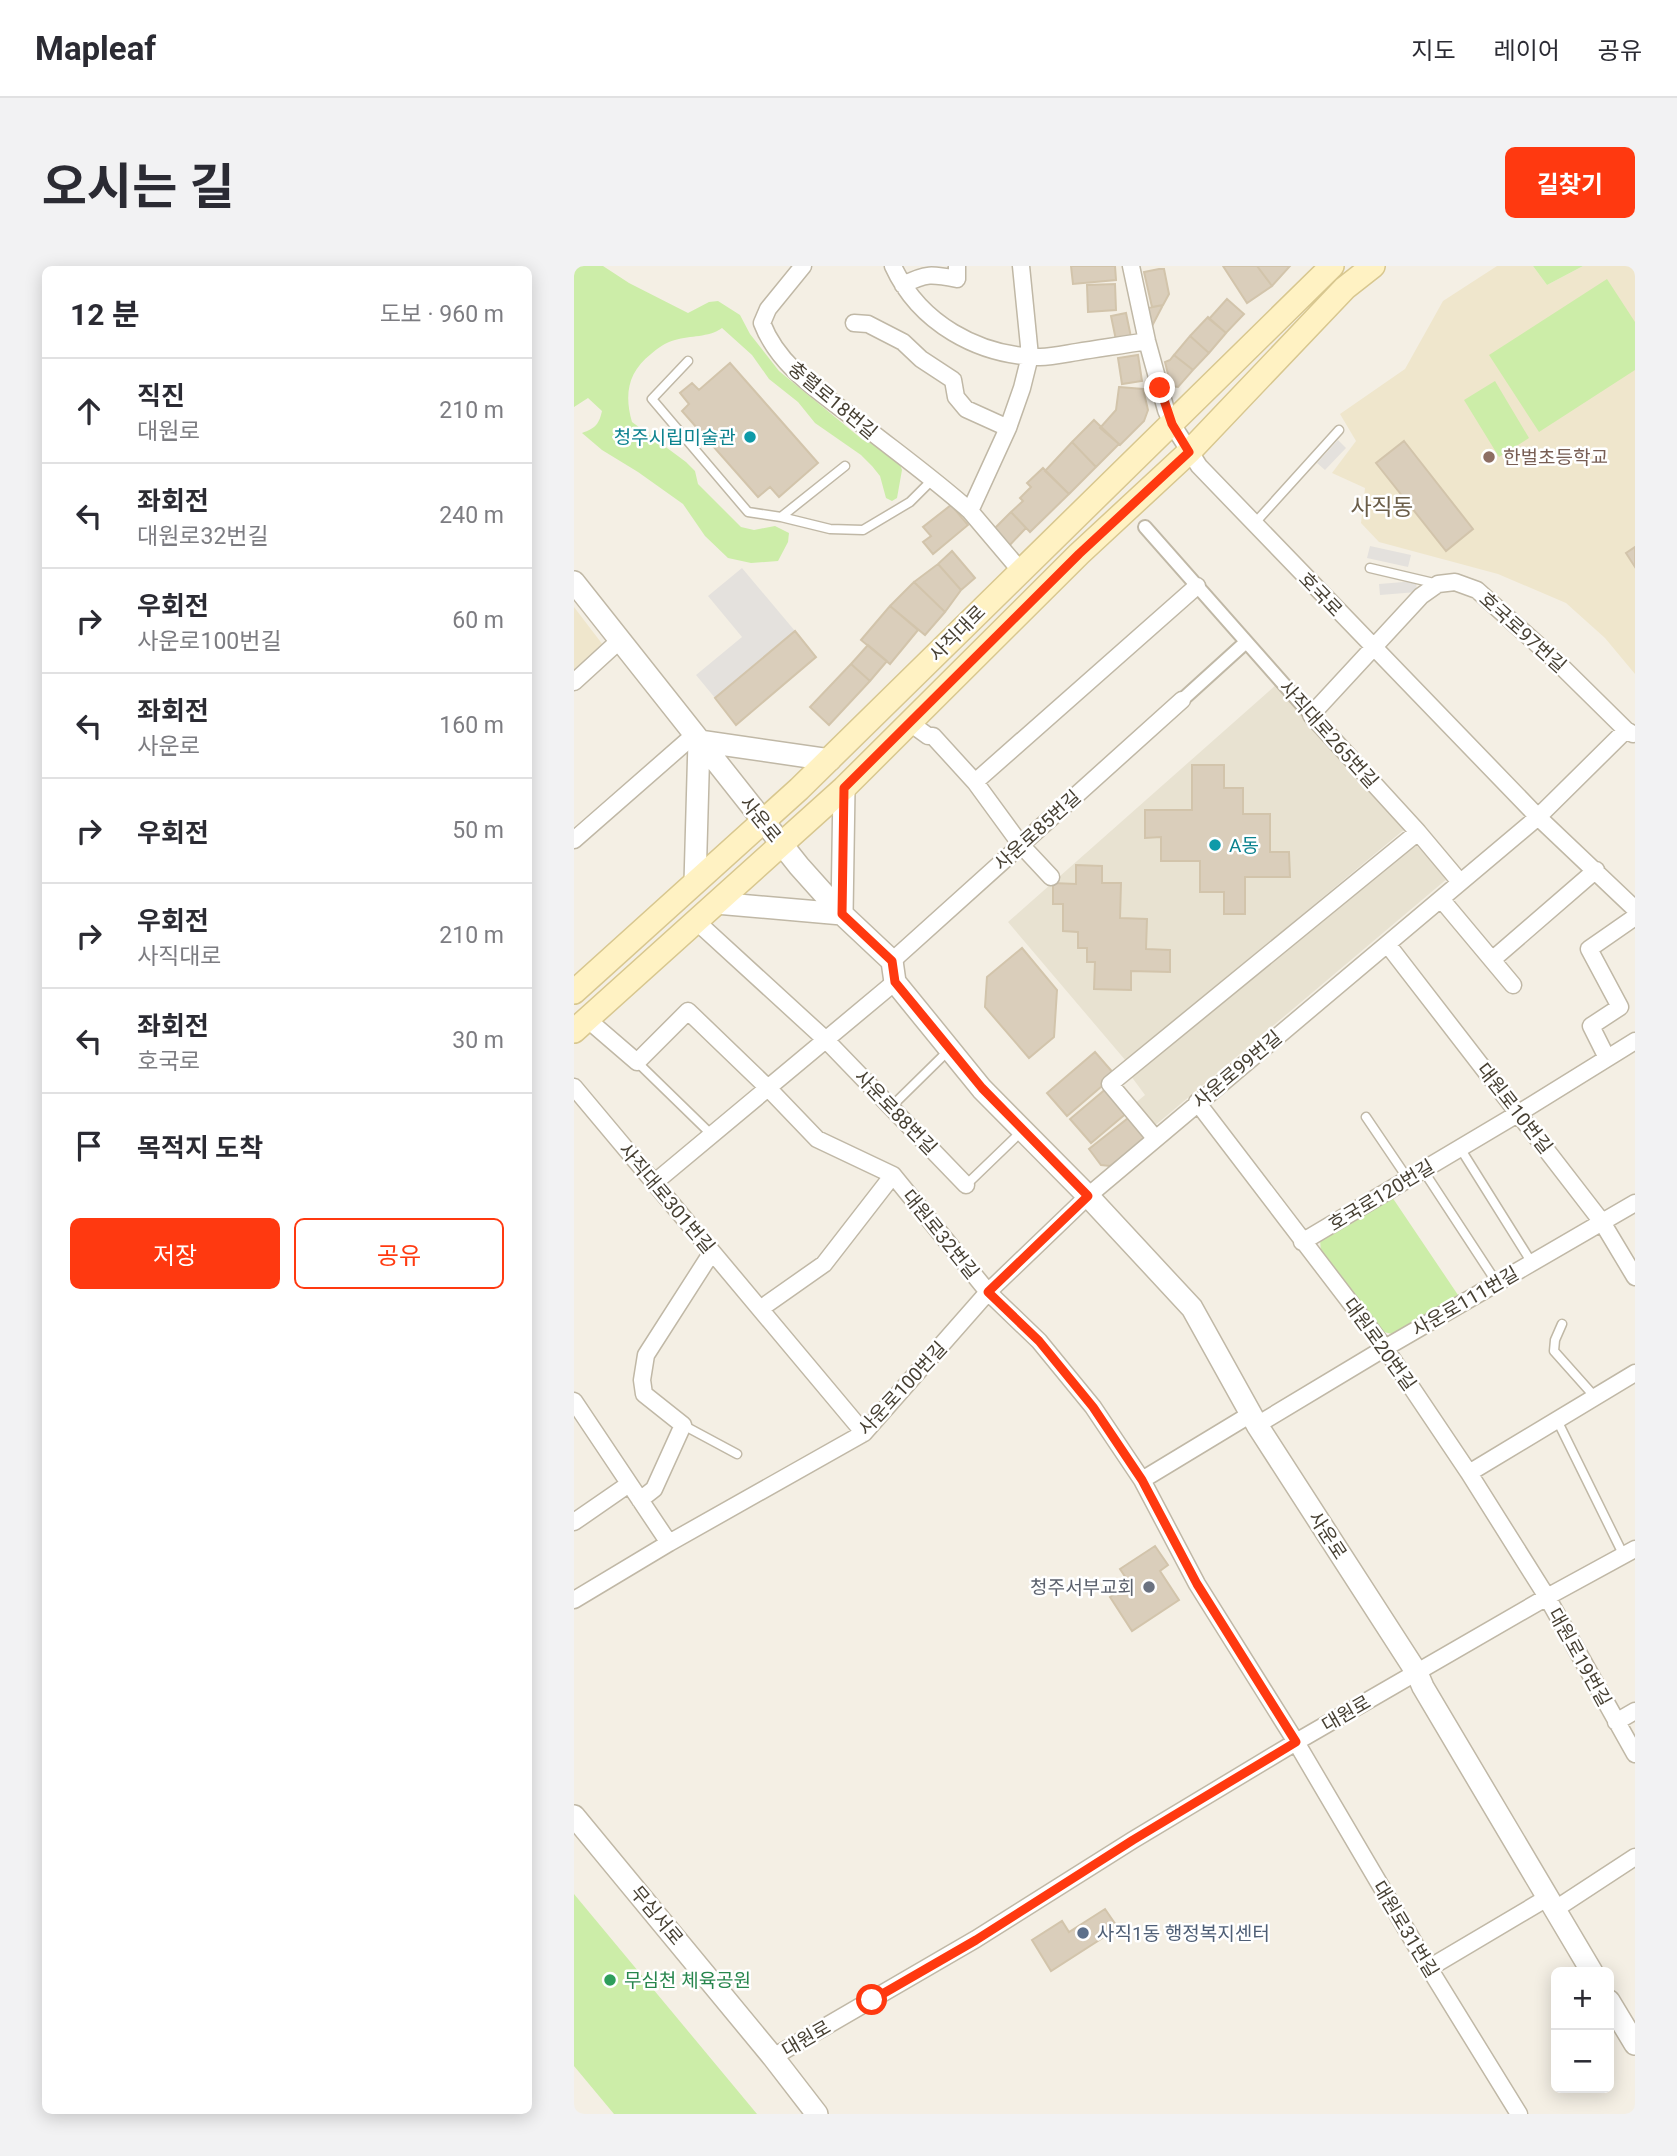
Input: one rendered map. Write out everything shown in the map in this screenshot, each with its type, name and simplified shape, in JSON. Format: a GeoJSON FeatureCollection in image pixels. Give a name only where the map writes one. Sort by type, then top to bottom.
{"type":"FeatureCollection","features":[{"type":"Feature","properties":{"kind":"main road","name":"사직대로"},"geometry":{"type":"LineString","coordinates":[[581,1025],[844,788],[1079,554],[1189,452],[1309,323],[1345,288],[1373,266]]}},
{"type":"Feature","properties":{"kind":"main road","name":"사직대로"},"geometry":{"type":"LineString","coordinates":[[574,992],[830,760],[1020,570],[1172,424],[1321,269]]}},
{"type":"Feature","properties":{"kind":"street","name":"충렬로18번길"},"geometry":{"type":"LineString","coordinates":[[803,266],[768,309],[762,323],[767,336],[789,365],[813,387],[933,479],[970,511],[1020,570]]}},
{"type":"Feature","properties":{"kind":"street"},"geometry":{"type":"LineString","coordinates":[[893,266],[913,300],[930,318],[966,340],[1043,357],[1147,341]]}},
{"type":"Feature","properties":{"kind":"street"},"geometry":{"type":"LineString","coordinates":[[970,511],[1008,428],[1023,388],[1030,356],[1021,266]]}},
{"type":"Feature","properties":{"kind":"street","name":"호국로"},"geometry":{"type":"LineString","coordinates":[[1131,266],[1147,341],[1172,424],[1199,466],[1538,817],[1635,909]]}},
{"type":"Feature","properties":{"kind":"street"},"geometry":{"type":"LineString","coordinates":[[903,285],[920,276],[957,272]]}},
{"type":"Feature","properties":{"kind":"street"},"geometry":{"type":"LineString","coordinates":[[854,323],[868,324],[903,342],[921,359],[953,380],[956,397],[966,408],[1008,428]]}},
{"type":"Feature","properties":{"kind":"street","name":"사직대로265번길"},"geometry":{"type":"LineString","coordinates":[[1145,527],[1460,882]]}},
{"type":"Feature","properties":{"kind":"street","name":"사운로"},"geometry":{"type":"LineString","coordinates":[[574,582],[763,821],[893,972],[982,1088],[1088,1196],[1192,1308],[1254,1420],[1417,1673],[1589,1967]]}},
{"type":"Feature","properties":{"kind":"street","name":"호국로97번길"},"geometry":{"type":"LineString","coordinates":[[1438,584],[1455,582],[1477,590],[1632,732]]}},
{"type":"Feature","properties":{"kind":"street"},"geometry":{"type":"LineString","coordinates":[[1311,715],[1420,596],[1438,584]]}},
{"type":"Feature","properties":{"kind":"street"},"geometry":{"type":"LineString","coordinates":[[975,782],[1197,586]]}},
{"type":"Feature","properties":{"kind":"street"},"geometry":{"type":"LineString","coordinates":[[574,682],[621,640]]}},
{"type":"Feature","properties":{"kind":"street"},"geometry":{"type":"LineString","coordinates":[[1182,700],[1246,642]]}},
{"type":"Feature","properties":{"kind":"street","name":"사운로85번길"},"geometry":{"type":"LineString","coordinates":[[893,972],[1021,845],[1182,700]]}},
{"type":"Feature","properties":{"kind":"street"},"geometry":{"type":"LineString","coordinates":[[911,723],[928,736],[933,736],[975,782],[1021,845],[1051,877]]}},
{"type":"Feature","properties":{"kind":"street","name":"사운로99번길"},"geometry":{"type":"LineString","coordinates":[[1088,1196],[1538,817],[1632,732]]}},
{"type":"Feature","properties":{"kind":"street"},"geometry":{"type":"LineString","coordinates":[[574,840],[696,738],[830,760]]}},
{"type":"Feature","properties":{"kind":"street"},"geometry":{"type":"LineString","coordinates":[[695,883],[696,738]]}},
{"type":"Feature","properties":{"kind":"street"},"geometry":{"type":"LineString","coordinates":[[716,903],[842,914],[844,788]]}},
{"type":"Feature","properties":{"kind":"street"},"geometry":{"type":"LineString","coordinates":[[1155,1138],[1111,1084],[1418,832]]}},
{"type":"Feature","properties":{"kind":"street"},"geometry":{"type":"LineString","coordinates":[[1492,960],[1596,870]]}},
{"type":"Feature","properties":{"kind":"street"},"geometry":{"type":"LineString","coordinates":[[1441,899],[1513,985]]}},
{"type":"Feature","properties":{"kind":"street"},"geometry":{"type":"LineString","coordinates":[[1606,1058],[1591,1026],[1620,1007],[1589,949],[1635,917]]}},
{"type":"Feature","properties":{"kind":"street"},"geometry":{"type":"LineString","coordinates":[[696,921],[826,1040]]}},
{"type":"Feature","properties":{"kind":"street","name":"대원로10번길"},"geometry":{"type":"LineString","coordinates":[[1388,944],[1602,1222],[1635,1277]]}},
{"type":"Feature","properties":{"kind":"street"},"geometry":{"type":"LineString","coordinates":[[654,1183],[826,1040],[893,972]]}},
{"type":"Feature","properties":{"kind":"street"},"geometry":{"type":"LineString","coordinates":[[637,1062],[688,1011],[769,1089]]}},
{"type":"Feature","properties":{"kind":"street","name":"사직대로"},"geometry":{"type":"LineString","coordinates":[[581,1025],[637,1062]]}},
{"type":"Feature","properties":{"kind":"street","name":"사운로88번길"},"geometry":{"type":"LineString","coordinates":[[826,1040],[966,1185]]}},
{"type":"Feature","properties":{"kind":"street","name":"호국로120번길"},"geometry":{"type":"LineString","coordinates":[[1302,1242],[1635,1041]]}},
{"type":"Feature","properties":{"kind":"street","name":"사직대로301번길"},"geometry":{"type":"LineString","coordinates":[[574,1087],[864,1433]]}},
{"type":"Feature","properties":{"kind":"street","name":"대원로32번길"},"geometry":{"type":"LineString","coordinates":[[769,1089],[817,1139],[893,1175],[988,1292],[1039,1341],[1093,1407],[1142,1480],[1197,1584],[1296,1742]]}},
{"type":"Feature","properties":{"kind":"street","name":"대원로20번길"},"geometry":{"type":"LineString","coordinates":[[1197,1102],[1385,1348],[1469,1473],[1547,1597]]}},
{"type":"Feature","properties":{"kind":"street","name":"대원로32번길"},"geometry":{"type":"LineString","coordinates":[[760,1309],[824,1264],[893,1175]]}},
{"type":"Feature","properties":{"kind":"street","name":"사운로100번길"},"geometry":{"type":"LineString","coordinates":[[574,1600],[864,1433],[988,1292],[1088,1196]]}},
{"type":"Feature","properties":{"kind":"street","name":"사운로111번길"},"geometry":{"type":"LineString","coordinates":[[1142,1480],[1385,1348],[1635,1203]]}},
{"type":"Feature","properties":{"kind":"street"},"geometry":{"type":"LineString","coordinates":[[640,1500],[654,1489],[683,1425],[644,1394],[642,1380],[646,1355],[712,1252]]}},
{"type":"Feature","properties":{"kind":"street"},"geometry":{"type":"LineString","coordinates":[[1469,1473],[1635,1373]]}},
{"type":"Feature","properties":{"kind":"street"},"geometry":{"type":"LineString","coordinates":[[574,1401],[669,1543]]}},
{"type":"Feature","properties":{"kind":"street"},"geometry":{"type":"LineString","coordinates":[[574,1522],[629,1484]]}},
{"type":"Feature","properties":{"kind":"street","name":"대원로"},"geometry":{"type":"LineString","coordinates":[[773,2057],[976,1940],[1133,1840],[1296,1742],[1630,1552]]}},
{"type":"Feature","properties":{"kind":"street","name":"대원로19번길"},"geometry":{"type":"LineString","coordinates":[[1547,1597],[1635,1754]]}},
{"type":"Feature","properties":{"kind":"street"},"geometry":{"type":"LineString","coordinates":[[1616,1722],[1635,1711]]}},
{"type":"Feature","properties":{"kind":"street","name":"대원로31번길"},"geometry":{"type":"LineString","coordinates":[[1296,1742],[1429,1968],[1519,2114]]}},
{"type":"Feature","properties":{"kind":"street","name":"무심서로"},"geometry":{"type":"LineString","coordinates":[[574,1816],[817,2114]]}},
{"type":"Feature","properties":{"kind":"street"},"geometry":{"type":"LineString","coordinates":[[1429,1968],[1635,1857]]}},
{"type":"Feature","properties":{"kind":"street"},"geometry":{"type":"LineString","coordinates":[[1614,2008],[1635,2044]]}},
{"type":"Feature","properties":{"kind":"lane"},"geometry":{"type":"LineString","coordinates":[[688,361],[652,400],[748,512],[830,529],[863,530],[910,502],[933,479]]}},
{"type":"Feature","properties":{"kind":"lane"},"geometry":{"type":"LineString","coordinates":[[1254,524],[1339,430]]}},
{"type":"Feature","properties":{"kind":"lane"},"geometry":{"type":"LineString","coordinates":[[781,517],[845,466]]}},
{"type":"Feature","properties":{"kind":"lane"},"geometry":{"type":"LineString","coordinates":[[1370,568],[1438,584]]}},
{"type":"Feature","properties":{"kind":"lane"},"geometry":{"type":"LineString","coordinates":[[891,1107],[950,1049]]}},
{"type":"Feature","properties":{"kind":"lane","name":"사직대로"},"geometry":{"type":"LineString","coordinates":[[637,1062],[712,1135]]}},
{"type":"Feature","properties":{"kind":"lane"},"geometry":{"type":"LineString","coordinates":[[1366,1117],[1408,1179]]}},
{"type":"Feature","properties":{"kind":"lane"},"geometry":{"type":"LineString","coordinates":[[966,1185],[1022,1131]]}},
{"type":"Feature","properties":{"kind":"lane"},"geometry":{"type":"LineString","coordinates":[[1460,1148],[1532,1263]]}},
{"type":"Feature","properties":{"kind":"lane"},"geometry":{"type":"LineString","coordinates":[[1423,1170],[1497,1283]]}},
{"type":"Feature","properties":{"kind":"lane"},"geometry":{"type":"LineString","coordinates":[[1562,1324],[1557,1333],[1554,1351],[1595,1397]]}},
{"type":"Feature","properties":{"kind":"lane"},"geometry":{"type":"LineString","coordinates":[[1557,1420],[1630,1552]]}},
{"type":"Feature","properties":{"kind":"lane"},"geometry":{"type":"LineString","coordinates":[[683,1425],[737,1454]]}},
{"type":"Feature","properties":{"kind":"shaded area","name":"한벌초등학교"},"geometry":{"type":"Polygon","coordinates":[[[1497,266],[1533,266],[1547,285],[1583,266],[1635,266],[1635,674],[1605,638],[1566,603],[1498,574],[1379,542],[1361,523],[1365,488],[1332,473],[1356,441],[1340,414],[1405,369],[1443,301],[1497,266]]]}},
{"type":"Feature","properties":{"kind":"shaded area"},"geometry":{"type":"Polygon","coordinates":[[[1338,440],[1346,448],[1325,470],[1317,463],[1338,440]]]}},
{"type":"Feature","properties":{"kind":"shaded area"},"geometry":{"type":"Polygon","coordinates":[[[1370,546],[1411,555],[1408,567],[1367,558],[1370,546]]]}},
{"type":"Feature","properties":{"kind":"shaded area"},"geometry":{"type":"Polygon","coordinates":[[[742,568],[795,631],[715,698],[696,675],[742,637],[708,596],[742,568]]]}},
{"type":"Feature","properties":{"kind":"shaded area"},"geometry":{"type":"Polygon","coordinates":[[[1416,581],[1417,592],[1380,595],[1379,584],[1416,581]]]}},
{"type":"Feature","properties":{"kind":"shaded area"},"geometry":{"type":"Polygon","coordinates":[[[574,607],[603,645],[574,670],[574,607]]]}},
{"type":"Feature","properties":{"kind":"shaded area"},"geometry":{"type":"Polygon","coordinates":[[[1276,685],[1406,828],[1126,1061],[1008,922],[1276,685]]]}},
{"type":"Feature","properties":{"kind":"shaded area"},"geometry":{"type":"Polygon","coordinates":[[[1412,841],[1448,878],[1152,1128],[1133,1105],[1145,1095],[1128,1072],[1412,841]]]}},
{"type":"Feature","properties":{"kind":"green space"},"geometry":{"type":"Polygon","coordinates":[[[574,266],[603,266],[629,283],[688,313],[709,302],[718,301],[740,315],[750,334],[779,371],[863,440],[885,449],[898,459],[902,470],[897,498],[892,501],[886,498],[880,476],[872,466],[861,455],[815,423],[798,402],[769,379],[752,355],[722,328],[672,341],[659,347],[643,361],[633,376],[628,393],[632,422],[686,462],[695,471],[698,484],[741,527],[754,530],[775,526],[789,533],[788,542],[778,561],[751,563],[728,558],[705,536],[683,504],[602,450],[582,433],[596,425],[602,411],[588,398],[574,407],[574,266]]]}},
{"type":"Feature","properties":{"kind":"green space"},"geometry":{"type":"Polygon","coordinates":[[[1533,266],[1583,266],[1547,285],[1533,266]]]}},
{"type":"Feature","properties":{"kind":"green space"},"geometry":{"type":"Polygon","coordinates":[[[1607,279],[1635,322],[1635,370],[1539,432],[1489,355],[1607,279]]]}},
{"type":"Feature","properties":{"kind":"green space"},"geometry":{"type":"Polygon","coordinates":[[[1495,381],[1529,438],[1499,457],[1464,400],[1495,381]]]}},
{"type":"Feature","properties":{"kind":"green space"},"geometry":{"type":"Polygon","coordinates":[[[1390,1194],[1458,1295],[1392,1334],[1380,1331],[1321,1255],[1320,1238],[1390,1194]]]}},
{"type":"Feature","properties":{"kind":"green space","name":"무심천 체육공원"},"geometry":{"type":"Polygon","coordinates":[[[574,1894],[757,2114],[614,2114],[574,2066],[574,1894]]]}},
{"type":"Feature","properties":{"kind":"building"},"geometry":{"type":"Polygon","coordinates":[[[1071,266],[1115,266],[1116,280],[1073,284],[1071,266]]]}},
{"type":"Feature","properties":{"kind":"building"},"geometry":{"type":"Polygon","coordinates":[[[1223,266],[1257,266],[1272,286],[1247,303],[1223,266]]]}},
{"type":"Feature","properties":{"kind":"building"},"geometry":{"type":"Polygon","coordinates":[[[1257,266],[1290,266],[1272,286],[1257,266]]]}},
{"type":"Feature","properties":{"kind":"building"},"geometry":{"type":"Polygon","coordinates":[[[1164,269],[1169,294],[1163,305],[1152,307],[1144,272],[1164,269]]]}},
{"type":"Feature","properties":{"kind":"building"},"geometry":{"type":"Polygon","coordinates":[[[1115,284],[1116,310],[1088,312],[1087,285],[1115,284]]]}},
{"type":"Feature","properties":{"kind":"building"},"geometry":{"type":"Polygon","coordinates":[[[1227,299],[1244,314],[1226,333],[1209,319],[1227,299]]]}},
{"type":"Feature","properties":{"kind":"building"},"geometry":{"type":"Polygon","coordinates":[[[1163,305],[1152,326],[1148,308],[1163,305]]]}},
{"type":"Feature","properties":{"kind":"building"},"geometry":{"type":"Polygon","coordinates":[[[1126,313],[1131,337],[1116,340],[1111,316],[1126,313]]]}},
{"type":"Feature","properties":{"kind":"building"},"geometry":{"type":"Polygon","coordinates":[[[1208,317],[1226,333],[1209,353],[1190,336],[1208,317]]]}},
{"type":"Feature","properties":{"kind":"building"},"geometry":{"type":"Polygon","coordinates":[[[1190,336],[1209,353],[1193,370],[1174,355],[1190,336]]]}},
{"type":"Feature","properties":{"kind":"building"},"geometry":{"type":"Polygon","coordinates":[[[1138,355],[1142,381],[1122,384],[1118,358],[1138,355]]]}},
{"type":"Feature","properties":{"kind":"building"},"geometry":{"type":"Polygon","coordinates":[[[1174,355],[1193,370],[1178,387],[1171,386],[1165,362],[1174,355]]]}},
{"type":"Feature","properties":{"kind":"building","name":"청주시립미술관"},"geometry":{"type":"Polygon","coordinates":[[[730,363],[818,463],[779,497],[770,487],[758,497],[682,411],[689,404],[680,393],[692,383],[699,390],[730,363]]]}},
{"type":"Feature","properties":{"kind":"building"},"geometry":{"type":"Polygon","coordinates":[[[1119,387],[1143,389],[1148,410],[1144,421],[1120,445],[1100,428],[1116,410],[1119,387]]]}},
{"type":"Feature","properties":{"kind":"building"},"geometry":{"type":"Polygon","coordinates":[[[1094,420],[1119,444],[1096,467],[1072,442],[1094,420]]]}},
{"type":"Feature","properties":{"kind":"building"},"geometry":{"type":"Polygon","coordinates":[[[1404,441],[1473,529],[1446,551],[1376,463],[1404,441]]]}},
{"type":"Feature","properties":{"kind":"building"},"geometry":{"type":"Polygon","coordinates":[[[1072,442],[1096,467],[1069,494],[1045,471],[1072,442]]]}},
{"type":"Feature","properties":{"kind":"building"},"geometry":{"type":"Polygon","coordinates":[[[1043,468],[1069,494],[1030,532],[1011,512],[1023,501],[1020,498],[1031,487],[1027,483],[1043,468]]]}},
{"type":"Feature","properties":{"kind":"building"},"geometry":{"type":"Polygon","coordinates":[[[951,505],[968,525],[933,554],[923,542],[931,536],[923,527],[951,505]]]}},
{"type":"Feature","properties":{"kind":"building"},"geometry":{"type":"Polygon","coordinates":[[[1011,512],[1026,528],[1007,548],[990,533],[1011,512]]]}},
{"type":"Feature","properties":{"kind":"building"},"geometry":{"type":"Polygon","coordinates":[[[1635,547],[1635,567],[1626,553],[1635,547]]]}},
{"type":"Feature","properties":{"kind":"building"},"geometry":{"type":"Polygon","coordinates":[[[952,551],[975,578],[961,590],[938,564],[952,551]]]}},
{"type":"Feature","properties":{"kind":"building"},"geometry":{"type":"Polygon","coordinates":[[[938,564],[961,590],[945,612],[914,582],[938,564]]]}},
{"type":"Feature","properties":{"kind":"building"},"geometry":{"type":"Polygon","coordinates":[[[914,582],[945,612],[925,635],[890,606],[914,582]]]}},
{"type":"Feature","properties":{"kind":"building"},"geometry":{"type":"Polygon","coordinates":[[[890,606],[918,630],[890,664],[861,640],[890,606]]]}},
{"type":"Feature","properties":{"kind":"building"},"geometry":{"type":"Polygon","coordinates":[[[795,631],[816,657],[736,725],[715,698],[795,631]]]}},
{"type":"Feature","properties":{"kind":"building"},"geometry":{"type":"Polygon","coordinates":[[[868,645],[887,661],[870,681],[851,664],[868,645]]]}},
{"type":"Feature","properties":{"kind":"building"},"geometry":{"type":"Polygon","coordinates":[[[851,664],[870,681],[829,725],[810,707],[851,664]]]}},
{"type":"Feature","properties":{"kind":"building","name":"A동"},"geometry":{"type":"Polygon","coordinates":[[[1192,765],[1224,765],[1224,788],[1243,788],[1243,814],[1270,814],[1270,852],[1289,852],[1290,877],[1245,877],[1245,914],[1224,914],[1224,892],[1200,892],[1200,861],[1161,861],[1161,837],[1145,838],[1145,810],[1192,810],[1192,765]]]}},
{"type":"Feature","properties":{"kind":"building"},"geometry":{"type":"Polygon","coordinates":[[[1076,865],[1102,866],[1102,883],[1121,883],[1120,918],[1147,919],[1146,949],[1170,950],[1170,972],[1131,971],[1131,990],[1094,989],[1095,962],[1087,962],[1087,948],[1078,948],[1078,932],[1063,931],[1063,904],[1053,904],[1053,883],[1076,884],[1076,865]]]}},
{"type":"Feature","properties":{"kind":"building"},"geometry":{"type":"Polygon","coordinates":[[[1022,948],[1057,990],[1054,1037],[1029,1058],[985,1007],[987,977],[1022,948]]]}},
{"type":"Feature","properties":{"kind":"building"},"geometry":{"type":"Polygon","coordinates":[[[1095,1052],[1115,1075],[1067,1116],[1047,1093],[1095,1052]]]}},
{"type":"Feature","properties":{"kind":"building"},"geometry":{"type":"Polygon","coordinates":[[[1107,1088],[1128,1112],[1091,1143],[1070,1119],[1107,1088]]]}},
{"type":"Feature","properties":{"kind":"building"},"geometry":{"type":"Polygon","coordinates":[[[1132,1115],[1149,1136],[1110,1166],[1101,1165],[1089,1149],[1132,1115]]]}},
{"type":"Feature","properties":{"kind":"building"},"geometry":{"type":"Polygon","coordinates":[[[1155,1546],[1168,1565],[1160,1571],[1179,1600],[1132,1631],[1110,1597],[1130,1584],[1120,1569],[1155,1546]]]}},
{"type":"Feature","properties":{"kind":"building"},"geometry":{"type":"Polygon","coordinates":[[[1105,1909],[1118,1928],[1051,1971],[1032,1940],[1062,1921],[1069,1932],[1105,1909]]]}},
{"type":"Feature","properties":{"kind":"place","name":"청주시립미술관"},"geometry":{"type":"Point","coordinates":[750,437]}},
{"type":"Feature","properties":{"kind":"place","name":"한벌초등학교"},"geometry":{"type":"Point","coordinates":[1489,457]}},
{"type":"Feature","properties":{"kind":"place","name":"A동"},"geometry":{"type":"Point","coordinates":[1215,845]}},
{"type":"Feature","properties":{"kind":"place","name":"청주서부교회"},"geometry":{"type":"Point","coordinates":[1149,1587]}},
{"type":"Feature","properties":{"kind":"place","name":"사직1동 행정복지센터"},"geometry":{"type":"Point","coordinates":[1083,1933]}},
{"type":"Feature","properties":{"kind":"place","name":"무심천 체육공원"},"geometry":{"type":"Point","coordinates":[610,1980]}},
{"type":"Feature","properties":{"kind":"district","name":"사직동"},"geometry":{"type":"Point","coordinates":[1382,507]}},
{"type":"Feature","properties":{"kind":"route"},"geometry":{"type":"LineString","coordinates":[[872,2000],[976,1940],[1133,1840],[1296,1742],[1197,1584],[1142,1480],[1093,1407],[1039,1341],[988,1292],[1088,1196],[982,1088],[895,982],[892,961],[842,914],[844,788],[1079,554],[1189,452],[1172,424],[1160,388]]}}]}
